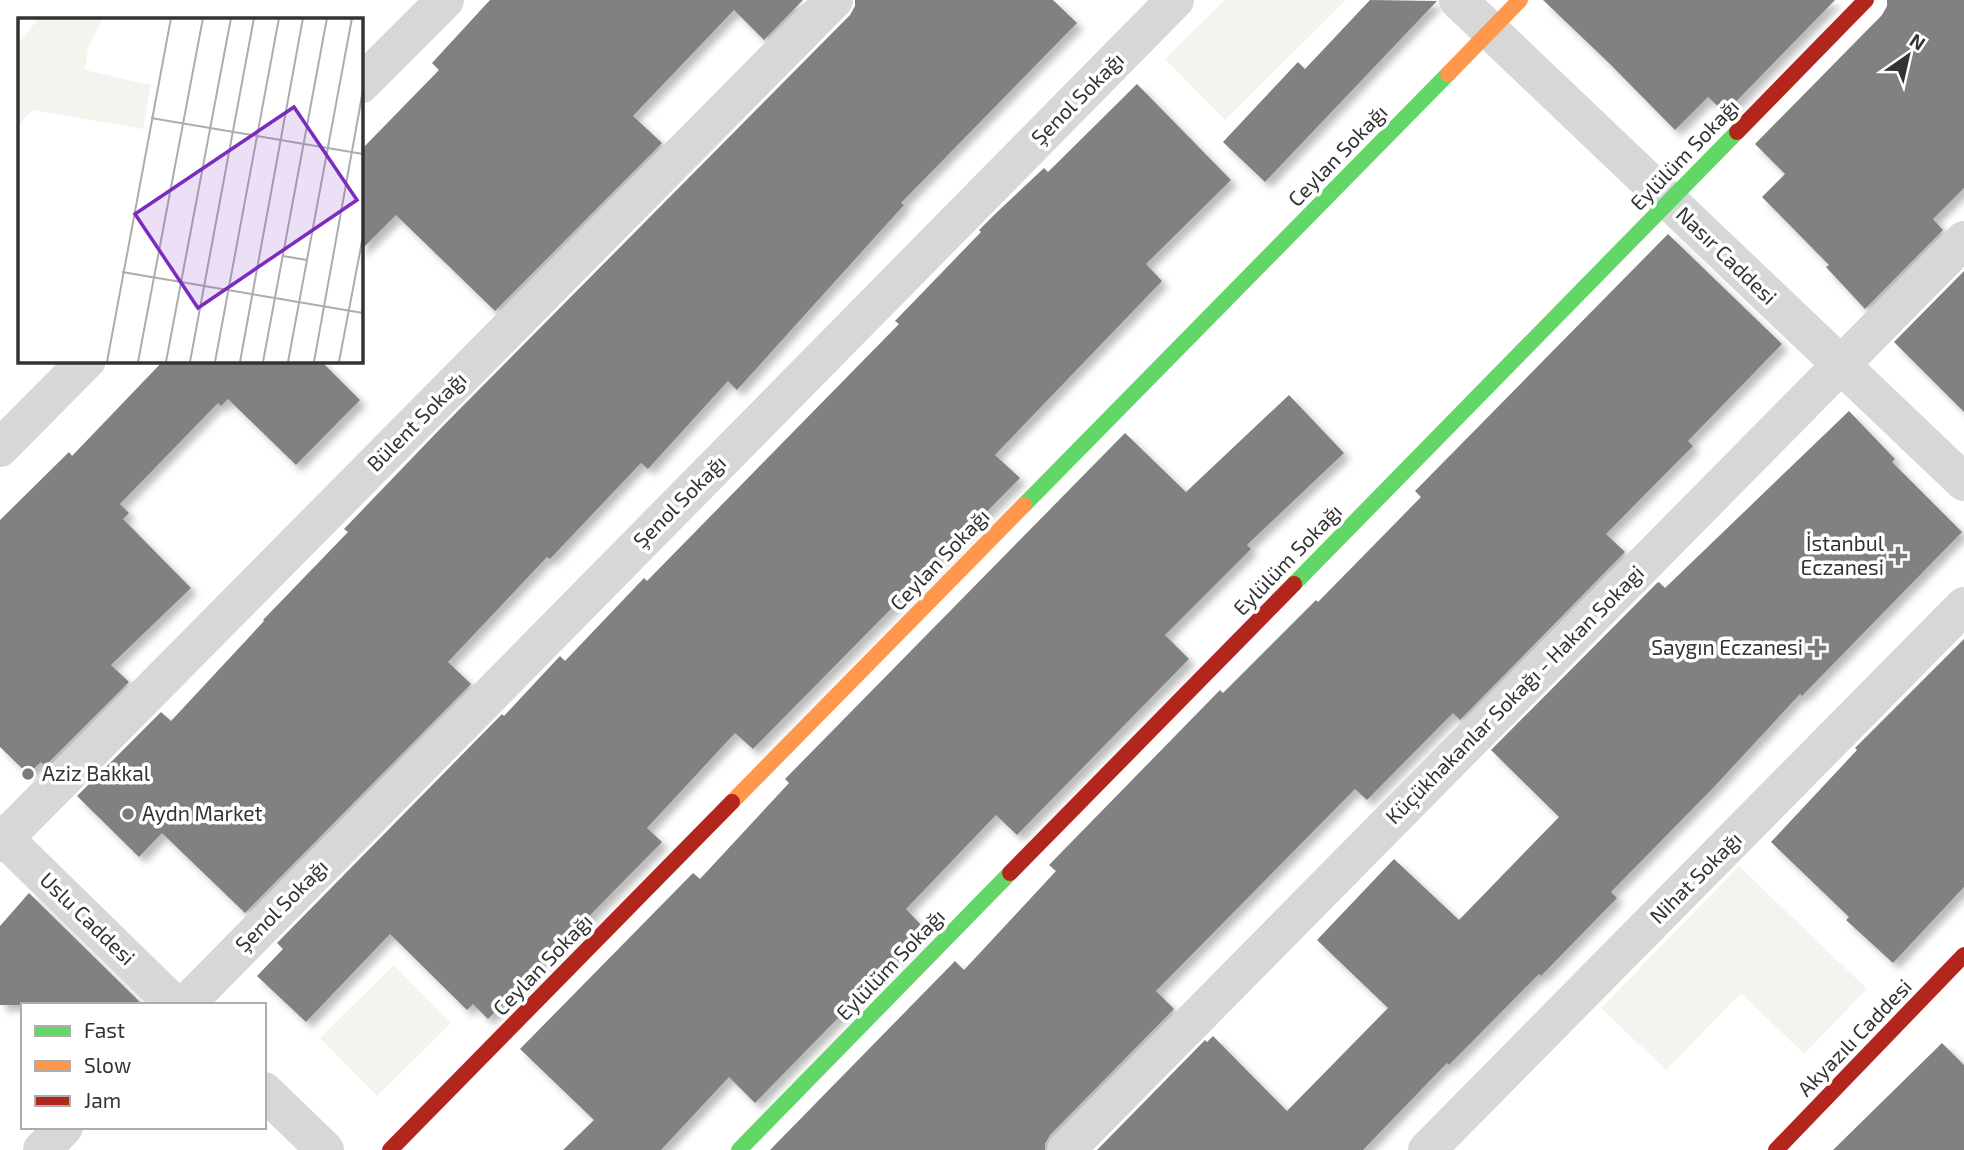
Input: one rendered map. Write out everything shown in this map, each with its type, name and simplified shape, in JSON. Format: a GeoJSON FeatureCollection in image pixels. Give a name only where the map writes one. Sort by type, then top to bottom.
{"type":"FeatureCollection","features":[{"type":"Feature","properties":{"kind":"street"},"geometry":{"type":"LineString","coordinates":[[362,83],[445,0]]}},
{"type":"Feature","properties":{"kind":"street","name":"Bülent Sokağı"},"geometry":{"type":"LineString","coordinates":[[1,839],[834,0]]}},
{"type":"Feature","properties":{"kind":"street","name":"Şenol Sokağı"},"geometry":{"type":"LineString","coordinates":[[187,1003],[1175,0]]}},
{"type":"Feature","properties":{"kind":"street","name":"Nasır Caddesi"},"geometry":{"type":"LineString","coordinates":[[1458,0],[1964,482]]}},
{"type":"Feature","properties":{"kind":"street","name":"Ceylan Sokağı"},"geometry":{"type":"LineString","coordinates":[[390,1150],[1520,0]]}},
{"type":"Feature","properties":{"kind":"street","name":"Eylülüm Sokağı"},"geometry":{"type":"LineString","coordinates":[[740,1150],[1866,0]]}},
{"type":"Feature","properties":{"kind":"street","name":"Küçükhakanlar Sokağı - Hakan Sokagi"},"geometry":{"type":"LineString","coordinates":[[1066,1150],[1964,240]]}},
{"type":"Feature","properties":{"kind":"street"},"geometry":{"type":"LineString","coordinates":[[0,448],[85,362]]}},
{"type":"Feature","properties":{"kind":"street","name":"Nihat Sokağı"},"geometry":{"type":"LineString","coordinates":[[1427,1150],[1964,606]]}},
{"type":"Feature","properties":{"kind":"street","name":"Uslu Caddesi"},"geometry":{"type":"LineString","coordinates":[[1,839],[173,1003]]}},
{"type":"Feature","properties":{"kind":"street","name":"Akyazılı Caddesi"},"geometry":{"type":"LineString","coordinates":[[1776,1150],[1964,955]]}},
{"type":"Feature","properties":{"kind":"street"},"geometry":{"type":"LineString","coordinates":[[266,1093],[325,1150]]}},
{"type":"Feature","properties":{"kind":"street"},"geometry":{"type":"LineString","coordinates":[[42,1150],[62,1129]]}},
{"type":"Feature","properties":{"kind":"shaded area"},"geometry":{"type":"Polygon","coordinates":[[[1225,0],[1346,0],[1225,120],[1165,59],[1225,0]]]}},
{"type":"Feature","properties":{"kind":"shaded area"},"geometry":{"type":"Polygon","coordinates":[[[1739,866],[1867,989],[1804,1054],[1741,993],[1666,1070],[1601,1008],[1739,866]]]}},
{"type":"Feature","properties":{"kind":"shaded area"},"geometry":{"type":"Polygon","coordinates":[[[394,965],[451,1023],[377,1096],[320,1038],[394,965]]]}},
{"type":"Feature","properties":{"kind":"building"},"geometry":{"type":"Polygon","coordinates":[[[490,0],[803,0],[764,40],[734,10],[633,116],[662,143],[495,311],[396,215],[362,249],[362,149],[439,70],[432,63],[490,0]]]}},
{"type":"Feature","properties":{"kind":"building"},"geometry":{"type":"Polygon","coordinates":[[[855,0],[1053,0],[1077,23],[901,203],[904,205],[737,390],[728,381],[648,469],[641,463],[448,662],[471,684],[245,913],[162,833],[139,857],[77,796],[161,712],[171,721],[348,532],[344,529],[439,430],[850,15],[855,0]]]}},
{"type":"Feature","properties":{"kind":"building"},"geometry":{"type":"Polygon","coordinates":[[[1370,0],[1437,1],[1265,182],[1223,142],[1298,62],[1305,69],[1370,0]]]}},
{"type":"Feature","properties":{"kind":"building"},"geometry":{"type":"Polygon","coordinates":[[[1543,0],[1835,0],[1725,113],[1708,97],[1675,130],[1543,0]]]}},
{"type":"Feature","properties":{"kind":"building"},"geometry":{"type":"Polygon","coordinates":[[[1887,0],[1964,0],[1964,188],[1933,219],[1943,230],[1865,309],[1826,267],[1829,265],[1762,197],[1785,174],[1755,144],[1882,15],[1887,0]]]}},
{"type":"Feature","properties":{"kind":"building"},"geometry":{"type":"Polygon","coordinates":[[[1137,84],[1231,180],[1146,264],[1162,281],[995,455],[1020,478],[753,749],[735,733],[647,828],[662,842],[488,1019],[473,1004],[467,1010],[390,934],[306,1022],[257,976],[283,949],[277,943],[502,714],[504,716],[560,656],[565,661],[644,578],[647,581],[899,324],[895,321],[981,232],[979,230],[993,216],[1044,168],[1048,172],[1137,84]]]}},
{"type":"Feature","properties":{"kind":"building"},"geometry":{"type":"Polygon","coordinates":[[[1668,234],[1782,344],[1688,441],[1693,446],[1606,534],[1625,552],[1460,720],[1453,713],[1367,800],[1355,789],[1156,991],[1174,1009],[1050,1135],[1045,1150],[770,1150],[955,961],[964,970],[1056,871],[1049,865],[1220,690],[1223,693],[1316,600],[1318,602],[1421,497],[1415,491],[1668,234]]]}},
{"type":"Feature","properties":{"kind":"building"},"geometry":{"type":"Polygon","coordinates":[[[1964,271],[1964,412],[1894,342],[1964,271]]]}},
{"type":"Feature","properties":{"kind":"building"},"geometry":{"type":"Polygon","coordinates":[[[162,362],[322,362],[360,400],[296,465],[228,399],[221,406],[218,403],[120,504],[129,513],[123,519],[191,588],[111,665],[129,682],[45,766],[41,762],[28,774],[0,747],[0,520],[69,452],[72,456],[162,362]]]}},
{"type":"Feature","properties":{"kind":"building"},"geometry":{"type":"Polygon","coordinates":[[[1289,395],[1344,453],[1247,545],[1251,549],[1165,635],[1189,659],[1017,835],[996,815],[906,909],[925,929],[755,1103],[729,1077],[661,1150],[563,1150],[594,1120],[520,1049],[693,873],[700,879],[789,783],[785,779],[1125,433],[1186,492],[1289,395]]]}},
{"type":"Feature","properties":{"kind":"building"},"geometry":{"type":"Polygon","coordinates":[[[1849,411],[1895,459],[1892,462],[1962,532],[1802,696],[1800,694],[1611,892],[1617,898],[1541,976],[1539,974],[1449,1065],[1447,1063],[1363,1150],[1097,1150],[1205,1040],[1207,1042],[1213,1036],[1287,1111],[1388,1008],[1317,940],[1394,859],[1459,920],[1559,817],[1491,750],[1657,583],[1665,588],[1849,411]]]}},
{"type":"Feature","properties":{"kind":"building"},"geometry":{"type":"Polygon","coordinates":[[[1964,639],[1964,887],[1893,963],[1846,920],[1849,917],[1771,842],[1857,750],[1855,748],[1964,639]]]}},
{"type":"Feature","properties":{"kind":"building"},"geometry":{"type":"Polygon","coordinates":[[[29,893],[141,1003],[0,1005],[0,926],[29,893]]]}},
{"type":"Feature","properties":{"kind":"building"},"geometry":{"type":"Polygon","coordinates":[[[1942,1043],[1964,1065],[1964,1150],[1833,1150],[1942,1043]]]}},
{"type":"Feature","properties":{"kind":"traffic: fast"},"geometry":{"type":"LineString","coordinates":[[1024,505],[1448,74]]}},
{"type":"Feature","properties":{"kind":"traffic: fast"},"geometry":{"type":"LineString","coordinates":[[1294,584],[1737,132]]}},
{"type":"Feature","properties":{"kind":"traffic: fast"},"geometry":{"type":"LineString","coordinates":[[739,1150],[1010,873]]}},
{"type":"Feature","properties":{"kind":"traffic: slow"},"geometry":{"type":"LineString","coordinates":[[1448,74],[1520,0]]}},
{"type":"Feature","properties":{"kind":"traffic: slow"},"geometry":{"type":"LineString","coordinates":[[732,802],[1024,505]]}},
{"type":"Feature","properties":{"kind":"traffic: jam"},"geometry":{"type":"LineString","coordinates":[[1737,132],[1866,0]]}},
{"type":"Feature","properties":{"kind":"traffic: jam"},"geometry":{"type":"LineString","coordinates":[[1010,873],[1294,584]]}},
{"type":"Feature","properties":{"kind":"traffic: jam"},"geometry":{"type":"LineString","coordinates":[[390,1150],[732,802]]}},
{"type":"Feature","properties":{"kind":"traffic: jam"},"geometry":{"type":"LineString","coordinates":[[1776,1150],[1964,955]]}},
{"type":"Feature","properties":{"kind":"place","name":"İstanbul Eczanesi"},"geometry":{"type":"Point","coordinates":[1898,556]}},
{"type":"Feature","properties":{"kind":"place","name":"Saygın Eczanesi"},"geometry":{"type":"Point","coordinates":[1817,648]}},
{"type":"Feature","properties":{"kind":"place","name":"Aziz Bakkal"},"geometry":{"type":"Point","coordinates":[28,774]}},
{"type":"Feature","properties":{"kind":"place","name":"Aydn Market"},"geometry":{"type":"Point","coordinates":[128,814]}}]}
